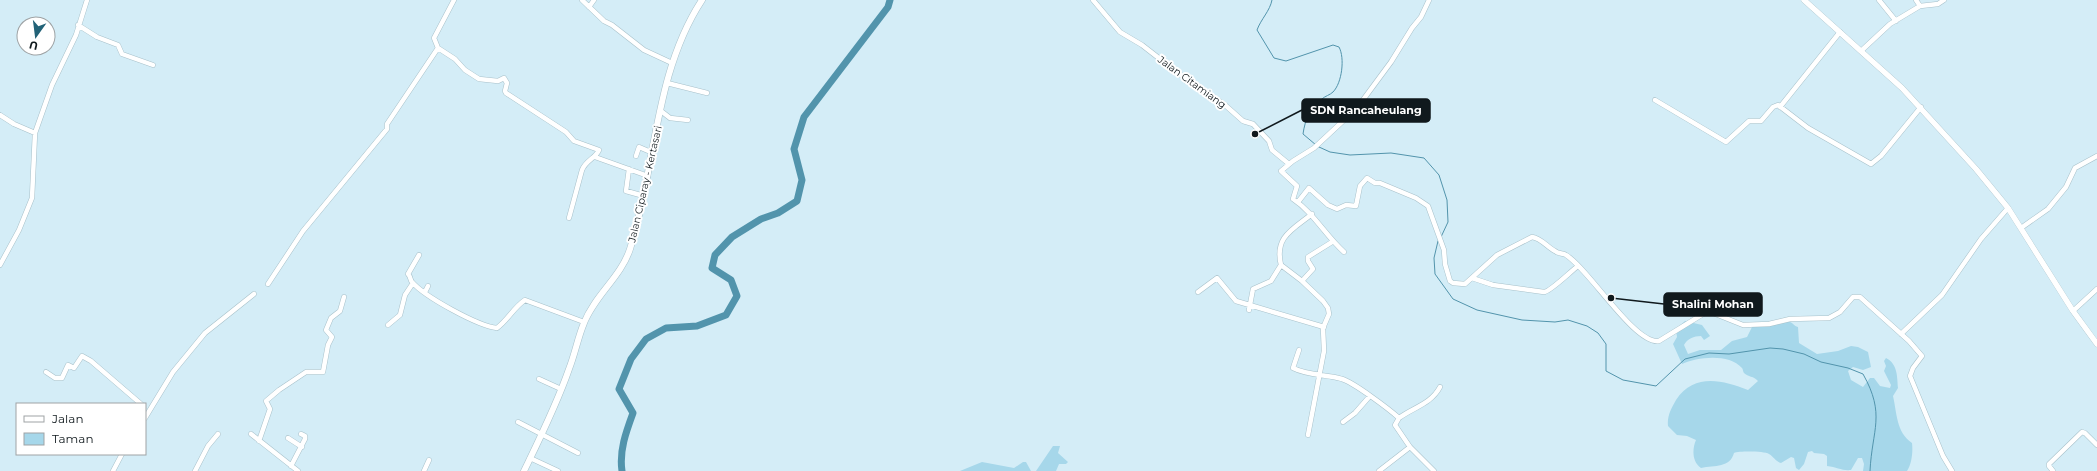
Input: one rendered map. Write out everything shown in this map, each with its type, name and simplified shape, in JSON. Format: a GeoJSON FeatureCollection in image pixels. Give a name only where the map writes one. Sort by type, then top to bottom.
{"type":"FeatureCollection","features":[{"type":"Feature","properties":{"kind":"main road","name":"Jalan Ciparay - Kertasari"},"geometry":{"type":"LineString","coordinates":[[526,470],[561,389],[584,322],[627,257],[644,196],[672,63],[685,30],[702,0]]}},
{"type":"Feature","properties":{"kind":"street"},"geometry":{"type":"LineString","coordinates":[[0,265],[19,230],[32,198],[35,133],[52,85],[76,35],[87,0]]}},
{"type":"Feature","properties":{"kind":"street"},"geometry":{"type":"LineString","coordinates":[[454,0],[434,38],[438,48],[455,59],[465,70],[479,79],[499,81],[501,78],[504,78],[507,83],[505,90],[506,93],[566,132],[574,141],[599,150],[596,157],[585,163],[569,218]]}},
{"type":"Feature","properties":{"kind":"street"},"geometry":{"type":"LineString","coordinates":[[582,0],[604,21],[612,25],[644,50],[672,63]]}},
{"type":"Feature","properties":{"kind":"street"},"geometry":{"type":"LineString","coordinates":[[589,7],[594,0]]}},
{"type":"Feature","properties":{"kind":"street","name":"Jalan Citamiang"},"geometry":{"type":"LineString","coordinates":[[1093,0],[1120,32],[1142,45],[1225,105],[1243,121],[1253,124],[1269,141],[1272,150],[1289,164]]}},
{"type":"Feature","properties":{"kind":"street"},"geometry":{"type":"LineString","coordinates":[[1344,252],[1332,242],[1312,214],[1292,196],[1297,190],[1297,186],[1281,172],[1289,164],[1314,148],[1358,108],[1421,17],[1429,0]]}},
{"type":"Feature","properties":{"kind":"street"},"geometry":{"type":"LineString","coordinates":[[1804,0],[1922,107],[1976,169],[2008,208],[2097,344]]}},
{"type":"Feature","properties":{"kind":"street"},"geometry":{"type":"LineString","coordinates":[[1879,0],[1896,21]]}},
{"type":"Feature","properties":{"kind":"street"},"geometry":{"type":"LineString","coordinates":[[1916,0],[1920,6]]}},
{"type":"Feature","properties":{"kind":"street"},"geometry":{"type":"LineString","coordinates":[[1861,51],[1896,21],[1920,6],[1938,4],[1944,0]]}},
{"type":"Feature","properties":{"kind":"street"},"geometry":{"type":"LineString","coordinates":[[78,25],[97,37],[118,45],[122,54],[153,65]]}},
{"type":"Feature","properties":{"kind":"street"},"geometry":{"type":"LineString","coordinates":[[1780,107],[1840,32]]}},
{"type":"Feature","properties":{"kind":"street"},"geometry":{"type":"LineString","coordinates":[[268,284],[303,231],[387,129],[387,124],[438,48]]}},
{"type":"Feature","properties":{"kind":"street"},"geometry":{"type":"LineString","coordinates":[[667,83],[707,94]]}},
{"type":"Feature","properties":{"kind":"street"},"geometry":{"type":"LineString","coordinates":[[1655,100],[1726,142],[1751,120],[1761,121],[1773,107],[1777,105],[1808,128],[1871,164],[1881,156],[1922,107]]}},
{"type":"Feature","properties":{"kind":"street"},"geometry":{"type":"LineString","coordinates":[[661,111],[670,118],[688,120]]}},
{"type":"Feature","properties":{"kind":"street"},"geometry":{"type":"LineString","coordinates":[[0,115],[14,124],[35,133]]}},
{"type":"Feature","properties":{"kind":"street"},"geometry":{"type":"LineString","coordinates":[[636,156],[639,147],[653,153]]}},
{"type":"Feature","properties":{"kind":"street"},"geometry":{"type":"LineString","coordinates":[[2021,228],[2048,209],[2066,187],[2075,168],[2097,156]]}},
{"type":"Feature","properties":{"kind":"street"},"geometry":{"type":"LineString","coordinates":[[596,157],[648,176]]}},
{"type":"Feature","properties":{"kind":"street"},"geometry":{"type":"LineString","coordinates":[[629,170],[626,191],[644,196]]}},
{"type":"Feature","properties":{"kind":"street"},"geometry":{"type":"LineString","coordinates":[[1298,202],[1309,188],[1320,196],[1328,205],[1337,209],[1346,205],[1356,206],[1360,186],[1367,178],[1375,183],[1380,183],[1405,193],[1428,206],[1444,250],[1445,264],[1450,281],[1463,285],[1497,255],[1532,237],[1537,238],[1555,252],[1566,255],[1595,282],[1604,296],[1636,330],[1654,342],[1659,341],[1708,311],[1743,325],[1769,324],[1790,319],[1829,318],[1840,312],[1855,296],[1860,297],[1901,334],[1922,356],[1912,368],[1910,376],[1943,456],[1952,471]]}},
{"type":"Feature","properties":{"kind":"street"},"geometry":{"type":"LineString","coordinates":[[1901,334],[1942,295],[1981,239],[2008,208]]}},
{"type":"Feature","properties":{"kind":"street"},"geometry":{"type":"LineString","coordinates":[[1250,308],[1253,289],[1271,281],[1281,265],[1280,250],[1283,238],[1292,228],[1312,214]]}},
{"type":"Feature","properties":{"kind":"street"},"geometry":{"type":"LineString","coordinates":[[1302,280],[1313,269],[1308,261],[1308,257],[1332,242]]}},
{"type":"Feature","properties":{"kind":"street"},"geometry":{"type":"LineString","coordinates":[[419,255],[408,274],[412,283],[447,306],[489,327],[497,328],[501,325],[511,312],[525,300],[584,322]]}},
{"type":"Feature","properties":{"kind":"street"},"geometry":{"type":"LineString","coordinates":[[1281,265],[1302,280],[1328,308],[1330,314],[1324,327],[1324,351],[1308,435]]}},
{"type":"Feature","properties":{"kind":"street"},"geometry":{"type":"LineString","coordinates":[[1472,278],[1493,285],[1544,292],[1551,290],[1563,277],[1578,266]]}},
{"type":"Feature","properties":{"kind":"street"},"geometry":{"type":"LineString","coordinates":[[1198,292],[1217,278],[1234,300],[1250,308],[1324,327]]}},
{"type":"Feature","properties":{"kind":"street"},"geometry":{"type":"LineString","coordinates":[[388,325],[400,315],[406,295],[412,283]]}},
{"type":"Feature","properties":{"kind":"street"},"geometry":{"type":"LineString","coordinates":[[425,292],[428,286]]}},
{"type":"Feature","properties":{"kind":"street"},"geometry":{"type":"LineString","coordinates":[[2074,311],[2097,289]]}},
{"type":"Feature","properties":{"kind":"street"},"geometry":{"type":"LineString","coordinates":[[146,417],[172,372],[205,333],[254,294]]}},
{"type":"Feature","properties":{"kind":"street"},"geometry":{"type":"LineString","coordinates":[[259,441],[270,409],[266,401],[279,390],[306,372],[323,372],[328,345],[332,337],[326,330],[331,318],[340,311],[344,297]]}},
{"type":"Feature","properties":{"kind":"street"},"geometry":{"type":"LineString","coordinates":[[1299,350],[1293,368],[1319,375],[1343,379],[1399,418]]}},
{"type":"Feature","properties":{"kind":"street"},"geometry":{"type":"LineString","coordinates":[[46,372],[55,378],[62,378],[68,365],[74,368],[82,356],[91,361],[141,403]]}},
{"type":"Feature","properties":{"kind":"street"},"geometry":{"type":"LineString","coordinates":[[539,379],[561,389]]}},
{"type":"Feature","properties":{"kind":"street"},"geometry":{"type":"LineString","coordinates":[[1434,471],[1410,447],[1395,425],[1399,418],[1415,407],[1426,404],[1440,387]]}},
{"type":"Feature","properties":{"kind":"street"},"geometry":{"type":"LineString","coordinates":[[1343,422],[1355,413],[1370,397]]}},
{"type":"Feature","properties":{"kind":"street"},"geometry":{"type":"LineString","coordinates":[[146,408],[150,411]]}},
{"type":"Feature","properties":{"kind":"street"},"geometry":{"type":"LineString","coordinates":[[518,422],[578,453]]}},
{"type":"Feature","properties":{"kind":"street"},"geometry":{"type":"LineString","coordinates":[[2053,471],[2049,466],[2050,464],[2082,432],[2085,433],[2097,445]]}},
{"type":"Feature","properties":{"kind":"street"},"geometry":{"type":"LineString","coordinates":[[195,471],[208,446],[218,434]]}},
{"type":"Feature","properties":{"kind":"street"},"geometry":{"type":"LineString","coordinates":[[251,434],[298,471]]}},
{"type":"Feature","properties":{"kind":"street"},"geometry":{"type":"LineString","coordinates":[[291,466],[306,437],[301,434]]}},
{"type":"Feature","properties":{"kind":"street"},"geometry":{"type":"LineString","coordinates":[[288,438],[302,447]]}},
{"type":"Feature","properties":{"kind":"street"},"geometry":{"type":"LineString","coordinates":[[1381,470],[1410,447]]}},
{"type":"Feature","properties":{"kind":"street"},"geometry":{"type":"LineString","coordinates":[[113,471],[121,455]]}},
{"type":"Feature","properties":{"kind":"street"},"geometry":{"type":"LineString","coordinates":[[530,458],[558,471]]}},
{"type":"Feature","properties":{"kind":"street"},"geometry":{"type":"LineString","coordinates":[[424,471],[429,460]]}},
{"type":"Feature","properties":{"kind":"green space"},"geometry":{"type":"Polygon","coordinates":[[[1685,321],[1702,325],[1710,336],[1704,340],[1701,336],[1693,337],[1687,341],[1684,345],[1688,354],[1700,350],[1721,350],[1732,341],[1747,337],[1752,327],[1783,322],[1790,322],[1798,327],[1799,343],[1817,354],[1838,351],[1851,346],[1858,347],[1868,352],[1871,367],[1863,370],[1853,367],[1848,371],[1851,380],[1863,387],[1870,378],[1874,378],[1880,386],[1890,388],[1891,385],[1884,371],[1886,366],[1884,361],[1886,358],[1895,367],[1897,375],[1898,388],[1893,396],[1898,422],[1907,439],[1912,443],[1912,457],[1907,471],[1863,471],[1864,464],[1862,458],[1858,458],[1851,470],[1827,466],[1827,456],[1824,454],[1814,453],[1812,451],[1808,452],[1804,464],[1799,470],[1796,468],[1794,458],[1791,457],[1781,463],[1769,454],[1762,452],[1734,453],[1732,458],[1725,464],[1701,468],[1694,459],[1694,447],[1696,440],[1687,436],[1677,435],[1668,426],[1669,416],[1676,400],[1683,391],[1700,382],[1719,382],[1748,390],[1758,381],[1744,373],[1742,368],[1736,363],[1721,358],[1704,358],[1682,364],[1673,344],[1677,337],[1676,329],[1685,321]]]}},
{"type":"Feature","properties":{"kind":"green space"},"geometry":{"type":"Polygon","coordinates":[[[1053,446],[1060,446],[1058,453],[1068,462],[1066,464],[1059,464],[1056,471],[1036,471],[1053,446]]]}},
{"type":"Feature","properties":{"kind":"green space"},"geometry":{"type":"Polygon","coordinates":[[[982,462],[1014,468],[1023,462],[1026,462],[1031,471],[960,471],[982,462]]]}},
{"type":"Feature","properties":{"kind":"waterway"},"geometry":{"type":"LineString","coordinates":[[622,471],[622,449],[633,413],[619,389],[631,359],[646,339],[666,328],[697,326],[726,315],[737,296],[731,280],[712,268],[715,255],[732,237],[761,219],[778,213],[797,201],[802,180],[794,149],[804,117],[888,7],[890,0]]}},
{"type":"Feature","properties":{"kind":"waterway"},"geometry":{"type":"LineString","coordinates":[[1272,0],[1257,30],[1274,58],[1286,61],[1333,45],[1339,47],[1341,52],[1342,70],[1339,83],[1332,93],[1323,98],[1314,106],[1305,124],[1303,134],[1316,145]]}},
{"type":"Feature","properties":{"kind":"waterway"},"geometry":{"type":"LineString","coordinates":[[1319,147],[1330,152],[1350,155],[1391,153],[1424,158],[1439,175],[1447,200],[1448,222],[1441,237]]}},
{"type":"Feature","properties":{"kind":"waterway"},"geometry":{"type":"LineString","coordinates":[[1438,241],[1434,258],[1435,274],[1453,299],[1477,310],[1522,320],[1555,322],[1568,320],[1587,326],[1598,333],[1606,344],[1606,371],[1623,380],[1656,386],[1685,359],[1709,353],[1729,354],[1770,348],[1783,349],[1804,354],[1821,362],[1848,368],[1863,374],[1870,388],[1876,412],[1870,471]]}},
{"type":"Feature","properties":{"kind":"place","name":"SDN Rancaheulang"},"geometry":{"type":"Point","coordinates":[1255,134]}},
{"type":"Feature","properties":{"kind":"place","name":"Shalini Mohan"},"geometry":{"type":"Point","coordinates":[1611,298]}}]}
